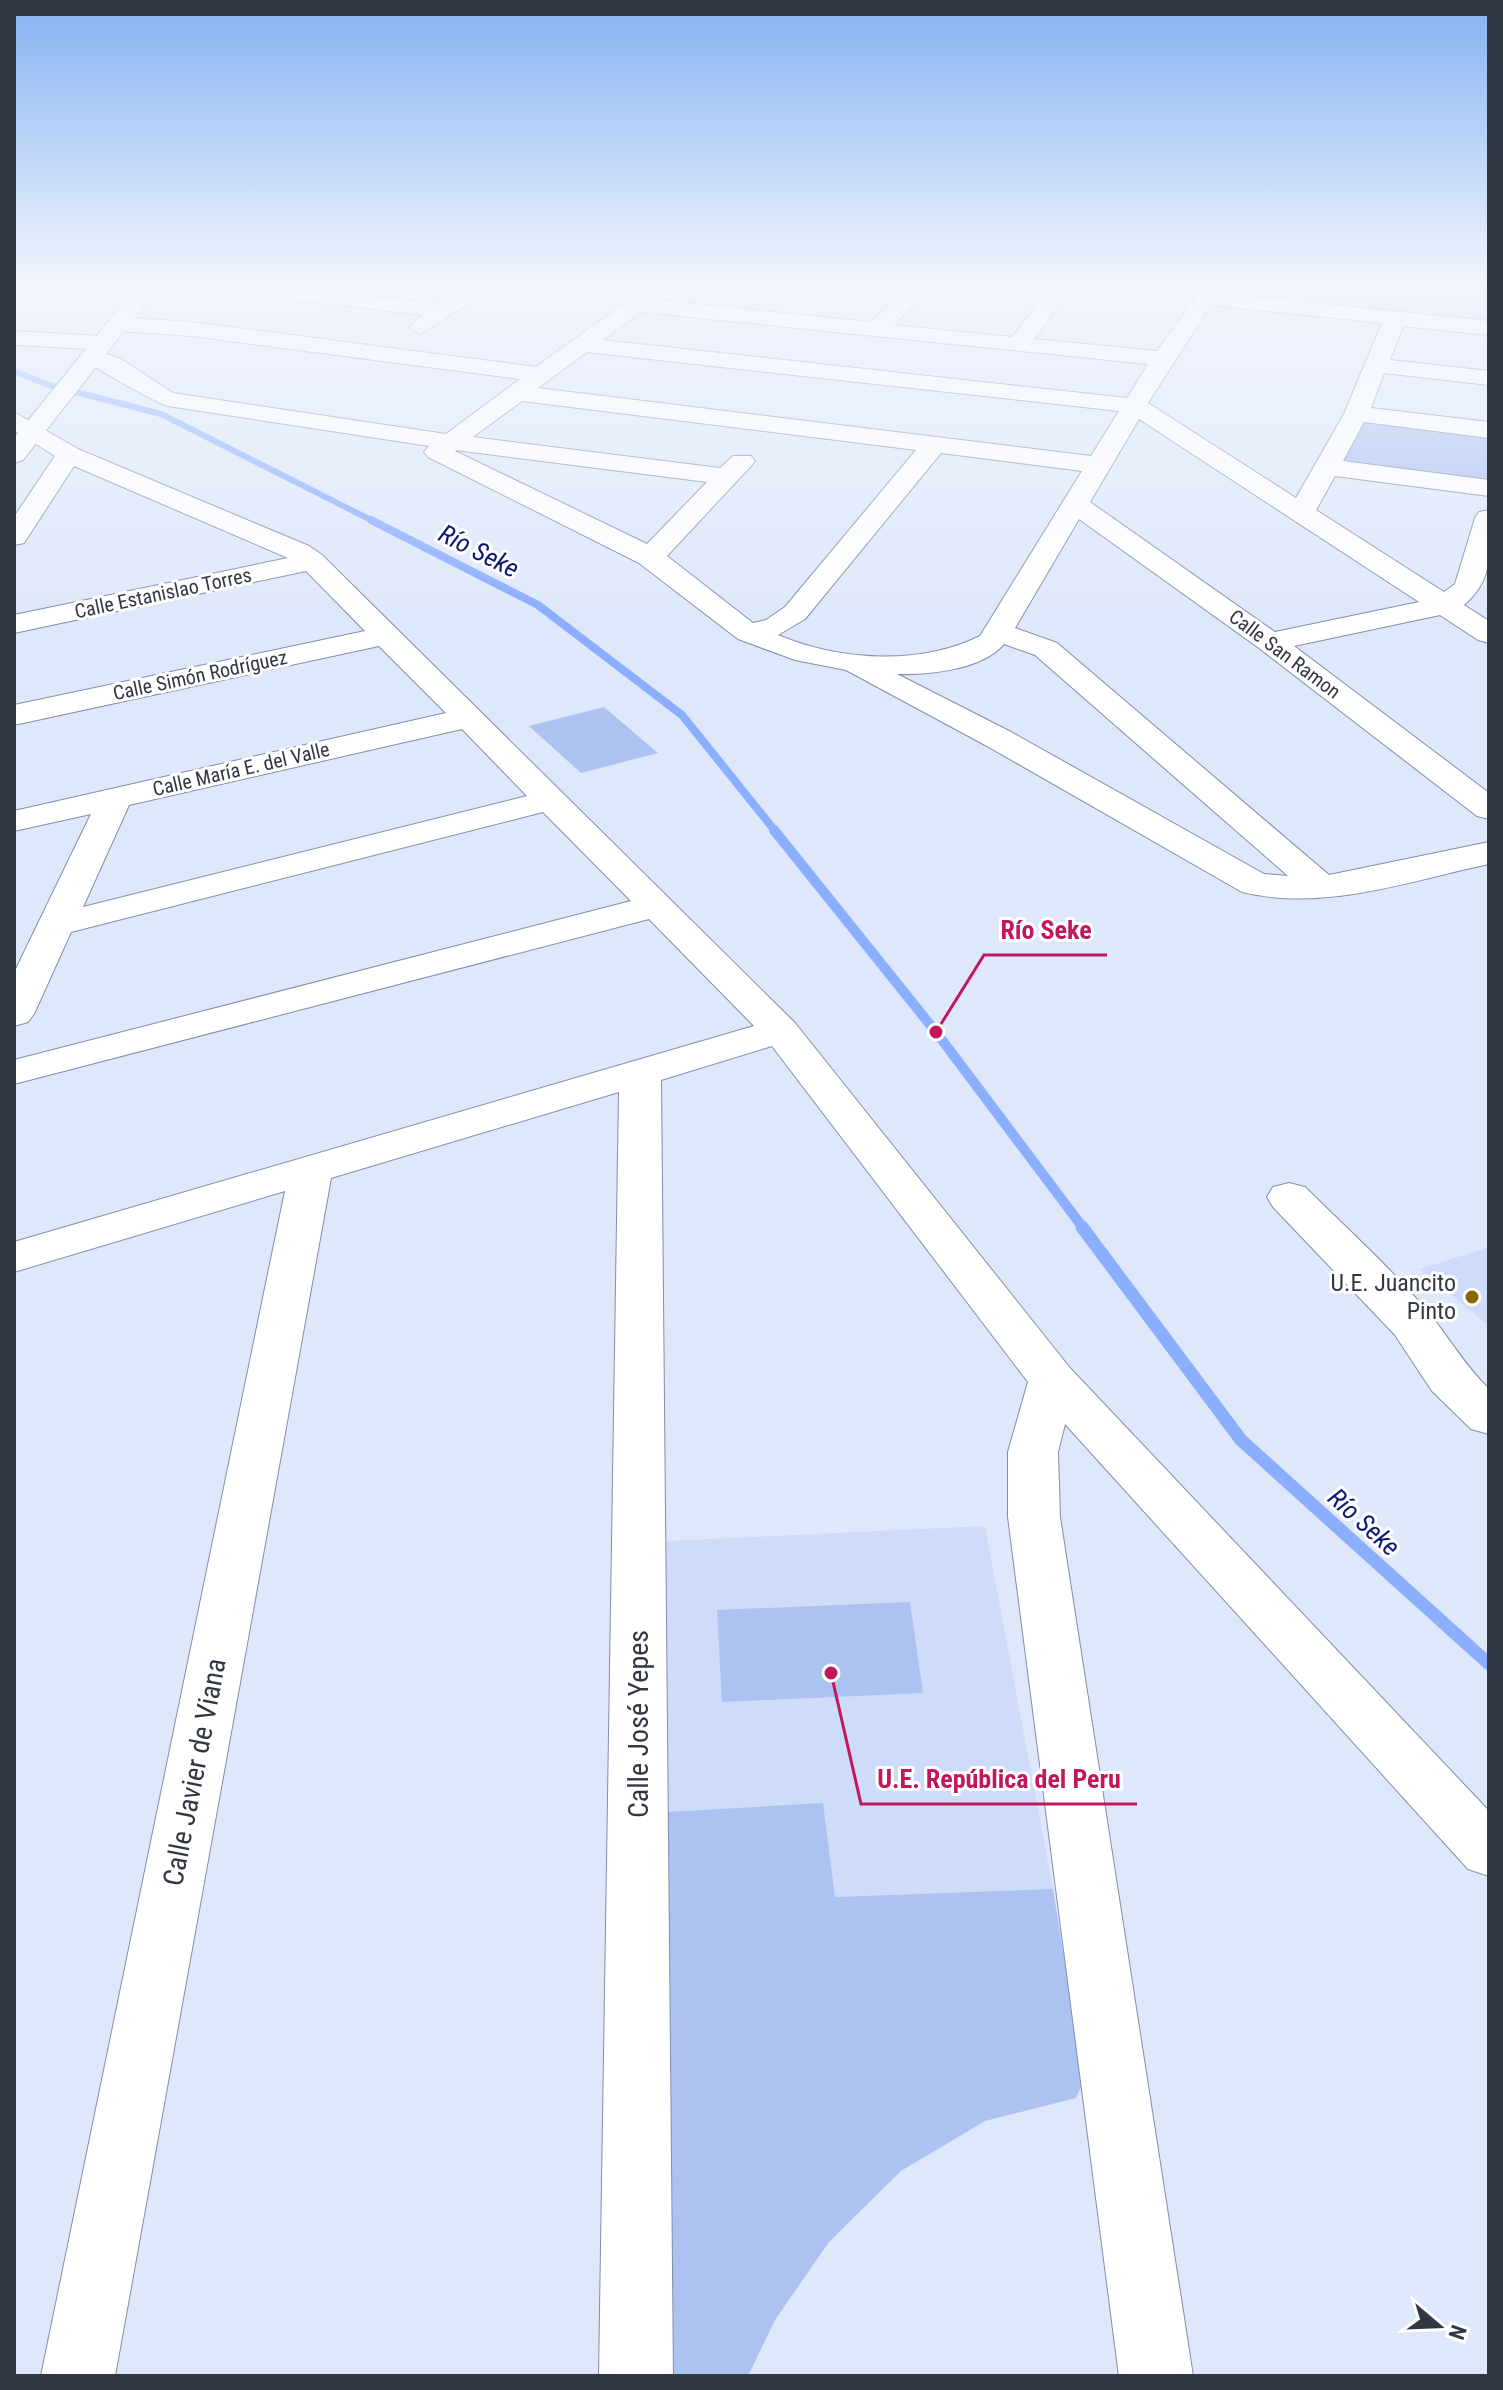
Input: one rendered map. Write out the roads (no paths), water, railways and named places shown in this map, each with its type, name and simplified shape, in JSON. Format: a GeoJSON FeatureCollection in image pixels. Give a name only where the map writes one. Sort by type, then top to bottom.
{"type":"FeatureCollection","features":[{"type":"Feature","properties":{"kind":"main road"},"geometry":{"type":"LineString","coordinates":[[64,392],[18,434],[299,552],[312,561],[781,1031],[1053,1380],[1489,1851]]}},
{"type":"Feature","properties":{"kind":"main road"},"geometry":{"type":"LineString","coordinates":[[151,392],[168,399],[444,447],[726,477]]}},
{"type":"Feature","properties":{"kind":"main road"},"geometry":{"type":"LineString","coordinates":[[1005,392],[1136,406],[1489,634]]}},
{"type":"Feature","properties":{"kind":"main road"},"geometry":{"type":"LineString","coordinates":[[444,447],[650,558],[749,633],[784,648],[843,661],[894,665],[954,658],[976,652],[998,632],[1144,392]]}},
{"type":"Feature","properties":{"kind":"main road"},"geometry":{"type":"LineString","coordinates":[[1301,513],[1356,414],[1364,392]]}},
{"type":"Feature","properties":{"kind":"main road"},"geometry":{"type":"LineString","coordinates":[[444,447],[517,393],[1099,465]]}},
{"type":"Feature","properties":{"kind":"main road"},"geometry":{"type":"LineString","coordinates":[[1356,414],[1489,430]]}},
{"type":"Feature","properties":{"kind":"main road"},"geometry":{"type":"LineString","coordinates":[[650,558],[775,426]]}},
{"type":"Feature","properties":{"kind":"main road"},"geometry":{"type":"LineString","coordinates":[[749,633],[777,626],[795,613],[934,445]]}},
{"type":"Feature","properties":{"kind":"main road"},"geometry":{"type":"LineString","coordinates":[[14,537],[69,454]]}},
{"type":"Feature","properties":{"kind":"main road"},"geometry":{"type":"LineString","coordinates":[[1328,467],[1489,488]]}},
{"type":"Feature","properties":{"kind":"main road","name":"Calle San Ramon"},"geometry":{"type":"LineString","coordinates":[[1077,505],[1270,642],[1489,809]]}},
{"type":"Feature","properties":{"kind":"main road"},"geometry":{"type":"LineString","coordinates":[[1447,605],[1468,587],[1489,518]]}},
{"type":"Feature","properties":{"kind":"main road","name":"Calle Estanislao Torres"},"geometry":{"type":"LineString","coordinates":[[14,624],[312,561]]}},
{"type":"Feature","properties":{"kind":"main road"},"geometry":{"type":"LineString","coordinates":[[1270,642],[1447,605],[1489,611]]}},
{"type":"Feature","properties":{"kind":"main road"},"geometry":{"type":"LineString","coordinates":[[998,632],[1046,649],[1322,887]]}},
{"type":"Feature","properties":{"kind":"main road","name":"Calle Simón Rodríguez"},"geometry":{"type":"LineString","coordinates":[[14,715],[387,635]]}},
{"type":"Feature","properties":{"kind":"main road"},"geometry":{"type":"LineString","coordinates":[[843,661],[957,716],[1255,884],[1284,889],[1322,887],[1489,853]]}},
{"type":"Feature","properties":{"kind":"main road","name":"Calle María E. del Valle"},"geometry":{"type":"LineString","coordinates":[[14,821],[469,718]]}},
{"type":"Feature","properties":{"kind":"main road"},"geometry":{"type":"LineString","coordinates":[[14,1014],[116,797]]}},
{"type":"Feature","properties":{"kind":"main road"},"geometry":{"type":"LineString","coordinates":[[58,924],[551,800]]}},
{"type":"Feature","properties":{"kind":"main road"},"geometry":{"type":"LineString","coordinates":[[14,1072],[656,906]]}},
{"type":"Feature","properties":{"kind":"main road"},"geometry":{"type":"LineString","coordinates":[[14,1257],[781,1031]]}},
{"type":"Feature","properties":{"kind":"main road","name":"Calle José Yepes"},"geometry":{"type":"LineString","coordinates":[[636,2376],[640,1072]]}},
{"type":"Feature","properties":{"kind":"main road","name":"Calle Javier de Viana"},"geometry":{"type":"LineString","coordinates":[[78,2376],[311,1169]]}},
{"type":"Feature","properties":{"kind":"main road"},"geometry":{"type":"LineString","coordinates":[[1289,1197],[1373,1280],[1412,1324],[1449,1379],[1489,1417]]}},
{"type":"Feature","properties":{"kind":"main road"},"geometry":{"type":"LineString","coordinates":[[1053,1380],[1033,1452],[1034,1517],[1156,2376]]}},
{"type":"Feature","properties":{"kind":"waterway","name":"Río Seke"},"geometry":{"type":"LineString","coordinates":[[74,392],[161,414],[375,522]]}},
{"type":"Feature","properties":{"kind":"waterway","name":"Río Seke"},"geometry":{"type":"LineString","coordinates":[[371,520],[538,605],[682,715],[776,832]]}},
{"type":"Feature","properties":{"kind":"waterway","name":"Río Seke"},"geometry":{"type":"LineString","coordinates":[[774,830],[936,1032],[1084,1229]]}},
{"type":"Feature","properties":{"kind":"waterway","name":"Río Seke"},"geometry":{"type":"LineString","coordinates":[[1082,1227],[1241,1440],[1489,1664]]}},
{"type":"Feature","properties":{"kind":"place","name":"Río Seke"},"geometry":{"type":"Point","coordinates":[936,1032]}},
{"type":"Feature","properties":{"kind":"place","name":"U.E. Juancito Pinto"},"geometry":{"type":"Point","coordinates":[1472,1297]}},
{"type":"Feature","properties":{"kind":"place","name":"U.E. República del Peru"},"geometry":{"type":"Point","coordinates":[831,1673]}}]}
